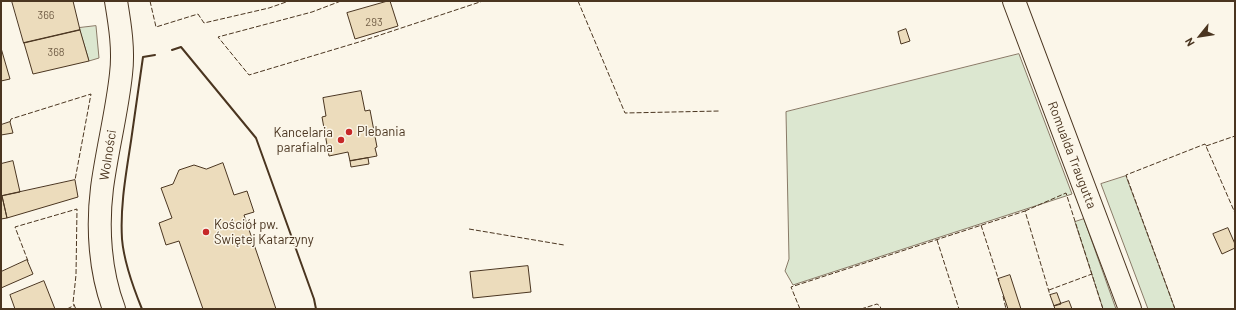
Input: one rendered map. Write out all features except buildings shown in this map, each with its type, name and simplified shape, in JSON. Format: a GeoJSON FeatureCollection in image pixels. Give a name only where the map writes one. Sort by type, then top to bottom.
{"type":"FeatureCollection","features":[{"type":"Feature","properties":{"kind":"street","name":"Wolności"},"geometry":{"type":"LineString","coordinates":[[114,309],[104,274],[100,234],[102,189],[121,73],[121,33],[116,1]]}},
{"type":"Feature","properties":{"kind":"street","name":"Romualda Traugutta"},"geometry":{"type":"LineString","coordinates":[[1014,1],[1130,309]]}},
{"type":"Feature","properties":{"kind":"green space"},"geometry":{"type":"Polygon","coordinates":[[[96,26],[99,58],[89,61],[79,28],[96,26]]]}},
{"type":"Feature","properties":{"kind":"green space"},"geometry":{"type":"Polygon","coordinates":[[[1019,54],[1072,194],[793,285],[785,271],[789,259],[786,112],[1019,54]]]}},
{"type":"Feature","properties":{"kind":"green space"},"geometry":{"type":"Polygon","coordinates":[[[1126,176],[1175,309],[1148,309],[1101,184],[1126,176]]]}},
{"type":"Feature","properties":{"kind":"green space"},"geometry":{"type":"Polygon","coordinates":[[[1084,219],[1116,309],[1103,309],[1075,222],[1084,219]]]}},
{"type":"Feature","properties":{"kind":"fence"},"geometry":{"type":"LineString","coordinates":[[150,1],[156,27],[198,14],[204,23],[269,8],[289,1]]}},
{"type":"Feature","properties":{"kind":"fence"},"geometry":{"type":"LineString","coordinates":[[341,1],[312,12],[218,37],[249,75],[359,42],[483,1]]}},
{"type":"Feature","properties":{"kind":"fence"},"geometry":{"type":"LineString","coordinates":[[578,1],[625,113],[720,111]]}},
{"type":"Feature","properties":{"kind":"fence"},"geometry":{"type":"LineString","coordinates":[[10,122],[11,119],[91,94],[75,180]]}},
{"type":"Feature","properties":{"kind":"fence"},"geometry":{"type":"LineString","coordinates":[[1206,146],[1235,136]]}},
{"type":"Feature","properties":{"kind":"fence"},"geometry":{"type":"LineString","coordinates":[[1175,309],[1126,175],[1205,144],[1235,213]]}},
{"type":"Feature","properties":{"kind":"fence"},"geometry":{"type":"LineString","coordinates":[[1025,211],[1066,193],[1103,309]]}},
{"type":"Feature","properties":{"kind":"fence"},"geometry":{"type":"LineString","coordinates":[[28,261],[15,227],[77,209],[76,275],[73,303],[76,309]]}},
{"type":"Feature","properties":{"kind":"fence"},"geometry":{"type":"LineString","coordinates":[[800,309],[791,287],[1025,211],[1050,295]]}},
{"type":"Feature","properties":{"kind":"fence"},"geometry":{"type":"LineString","coordinates":[[981,225],[999,281]]}},
{"type":"Feature","properties":{"kind":"fence"},"geometry":{"type":"LineString","coordinates":[[469,229],[564,245]]}},
{"type":"Feature","properties":{"kind":"fence"},"geometry":{"type":"LineString","coordinates":[[937,240],[959,309]]}},
{"type":"Feature","properties":{"kind":"fence"},"geometry":{"type":"LineString","coordinates":[[1049,290],[1092,274]]}},
{"type":"Feature","properties":{"kind":"fence"},"geometry":{"type":"LineString","coordinates":[[1003,296],[1006,309]]}},
{"type":"Feature","properties":{"kind":"fence"},"geometry":{"type":"LineString","coordinates":[[861,309],[877,304],[881,309]]}},
{"type":"Feature","properties":{"kind":"fence"},"geometry":{"type":"LineString","coordinates":[[67,309],[75,305]]}},
{"type":"Feature","properties":{"kind":"wall"},"geometry":{"type":"LineString","coordinates":[[172,50],[181,47],[256,138],[314,299],[316,309]]}},
{"type":"Feature","properties":{"kind":"wall"},"geometry":{"type":"LineString","coordinates":[[142,309],[132,284],[125,257],[122,239],[122,214],[125,178],[143,57],[155,55]]}},
{"type":"Feature","properties":{"kind":"place","name":"Plebania"},"geometry":{"type":"Point","coordinates":[349,132]}},
{"type":"Feature","properties":{"kind":"place","name":"Kancelaria parafialna"},"geometry":{"type":"Point","coordinates":[341,140]}},
{"type":"Feature","properties":{"kind":"place","name":"Kościół pw. Świętej Katarzyny"},"geometry":{"type":"Point","coordinates":[206,232]}}]}
